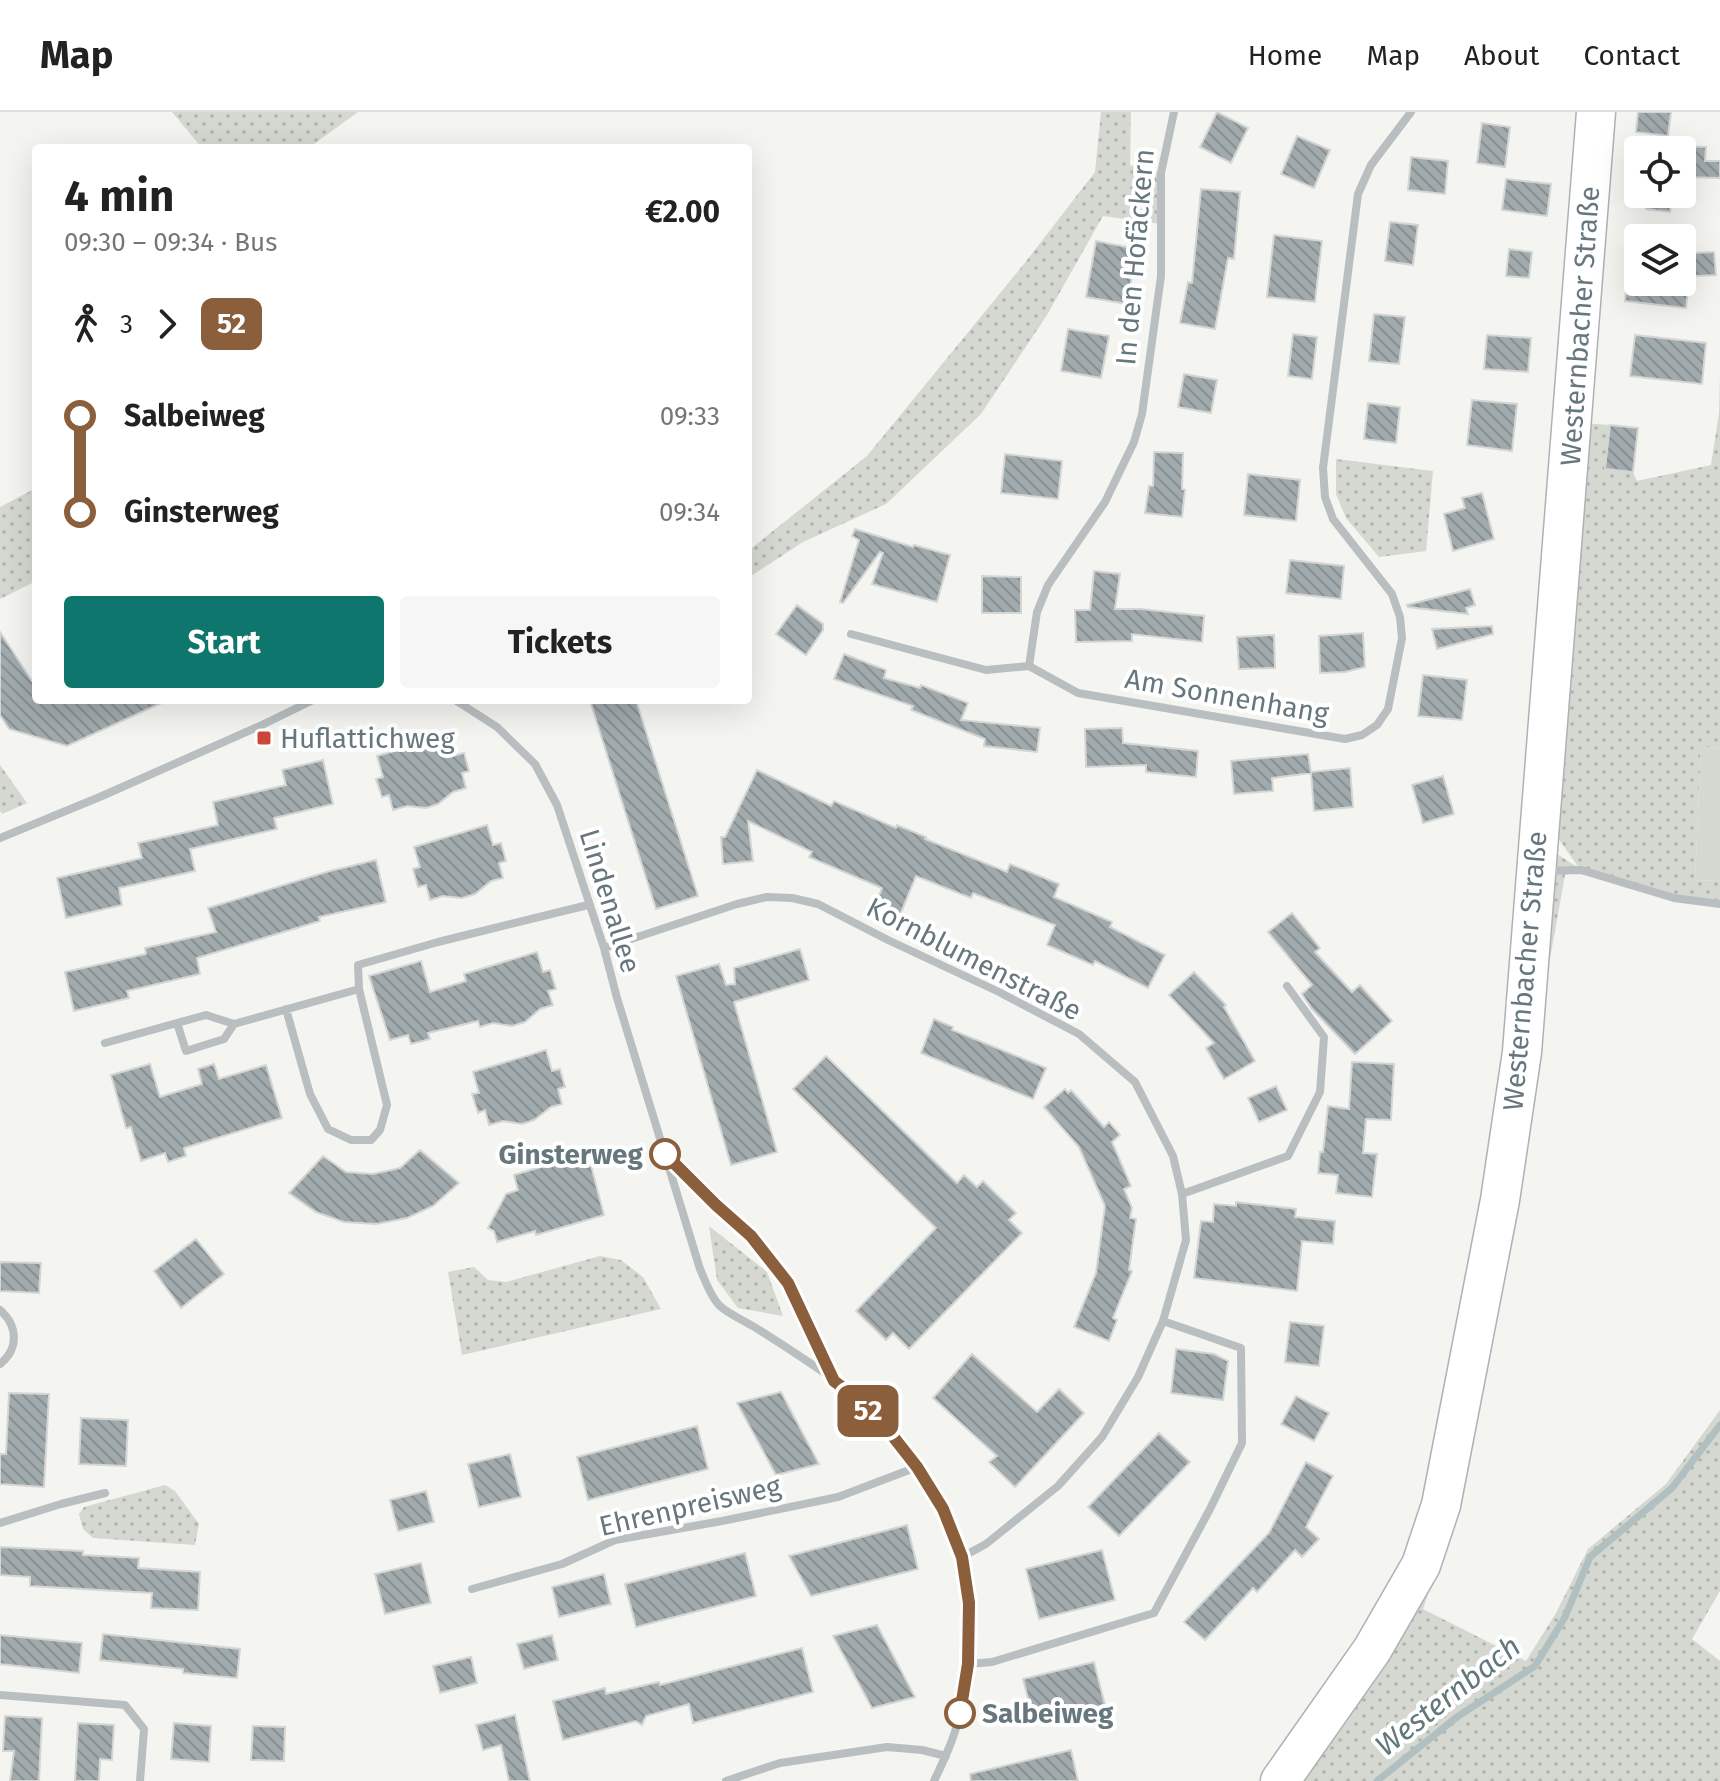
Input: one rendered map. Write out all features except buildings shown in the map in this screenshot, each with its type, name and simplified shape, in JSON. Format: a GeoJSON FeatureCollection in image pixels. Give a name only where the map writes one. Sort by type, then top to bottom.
{"type":"FeatureCollection","features":[{"type":"Feature","properties":{"kind":"street","name":"In den Hofäckern"},"geometry":{"type":"LineString","coordinates":[[1029,666],[1037,612],[1048,585],[1105,502],[1134,442],[1142,414],[1161,276],[1161,173],[1174,112]]}},
{"type":"Feature","properties":{"kind":"street","name":"Am Sonnenhang"},"geometry":{"type":"LineString","coordinates":[[1029,666],[1078,693],[1345,739],[1362,735],[1383,717],[1388,709],[1402,638],[1400,617],[1392,594],[1333,519],[1325,497],[1323,468],[1358,194],[1371,165],[1411,112]]}},
{"type":"Feature","properties":{"kind":"street","name":"Westernbacher Straße"},"geometry":{"type":"LineString","coordinates":[[1280,1781],[1372,1650],[1421,1565],[1441,1505],[1500,1200],[1522,1052],[1596,112]]}},
{"type":"Feature","properties":{"kind":"street"},"geometry":{"type":"LineString","coordinates":[[851,634],[986,670],[1029,666]]}},
{"type":"Feature","properties":{"kind":"street"},"geometry":{"type":"LineString","coordinates":[[0,838],[130,784],[304,704]]}},
{"type":"Feature","properties":{"kind":"street","name":"Lindenallee"},"geometry":{"type":"LineString","coordinates":[[461,704],[497,727],[535,764],[557,805],[604,948],[700,1269],[718,1304],[850,1393],[888,1430],[917,1467],[943,1509],[962,1557],[969,1603],[968,1664],[960,1714],[934,1781]]}},
{"type":"Feature","properties":{"kind":"street"},"geometry":{"type":"LineString","coordinates":[[1536,871],[1581,870],[1674,898],[1720,904]]}},
{"type":"Feature","properties":{"kind":"street","name":"Kornblumenstraße"},"geometry":{"type":"LineString","coordinates":[[604,948],[767,897],[792,898],[818,904],[1079,1034],[1135,1082],[1173,1156],[1182,1194],[1186,1240],[1163,1321],[1138,1377],[1102,1437],[1058,1486],[986,1544],[962,1557]]}},
{"type":"Feature","properties":{"kind":"street"},"geometry":{"type":"LineString","coordinates":[[286,1009],[310,1094],[328,1129],[351,1140],[371,1140],[380,1130],[387,1105],[359,989],[358,965],[588,905]]}},
{"type":"Feature","properties":{"kind":"street"},"geometry":{"type":"LineString","coordinates":[[1182,1194],[1288,1156],[1320,1092],[1324,1037],[1287,986]]}},
{"type":"Feature","properties":{"kind":"street"},"geometry":{"type":"LineString","coordinates":[[105,1043],[206,1015],[234,1024],[359,989]]}},
{"type":"Feature","properties":{"kind":"street"},"geometry":{"type":"LineString","coordinates":[[177,1023],[186,1051],[224,1039],[234,1024]]}},
{"type":"Feature","properties":{"kind":"street","name":"Lindenallee"},"geometry":{"type":"LineString","coordinates":[[665,1154],[751,1236],[788,1283],[834,1381]]}},
{"type":"Feature","properties":{"kind":"street"},"geometry":{"type":"LineString","coordinates":[[0,1310],[12,1325],[14,1345],[0,1364]]}},
{"type":"Feature","properties":{"kind":"street"},"geometry":{"type":"LineString","coordinates":[[968,1664],[992,1662],[1154,1613],[1242,1443],[1241,1348],[1163,1321]]}},
{"type":"Feature","properties":{"kind":"street","name":"Ehrenpreisweg"},"geometry":{"type":"LineString","coordinates":[[472,1589],[562,1564],[615,1540],[838,1497],[917,1467]]}},
{"type":"Feature","properties":{"kind":"street"},"geometry":{"type":"LineString","coordinates":[[0,1523],[105,1493]]}},
{"type":"Feature","properties":{"kind":"street"},"geometry":{"type":"LineString","coordinates":[[0,1695],[125,1705],[144,1729],[140,1781]]}},
{"type":"Feature","properties":{"kind":"street"},"geometry":{"type":"LineString","coordinates":[[726,1781],[780,1763],[887,1747],[946,1756]]}},
{"type":"Feature","properties":{"kind":"shaded area"},"geometry":{"type":"Polygon","coordinates":[[[172,112],[358,112],[314,144],[199,144],[172,112]]]}},
{"type":"Feature","properties":{"kind":"shaded area"},"geometry":{"type":"Polygon","coordinates":[[[1101,112],[1131,112],[1130,165],[1161,173],[1161,224],[1103,216],[1047,315],[981,414],[886,504],[803,542],[752,575],[752,548],[867,456],[1095,172],[1101,112]]]}},
{"type":"Feature","properties":{"kind":"shaded area"},"geometry":{"type":"Polygon","coordinates":[[[1720,375],[1720,748],[1701,747],[1695,880],[1720,881],[1720,904],[1674,898],[1581,870],[1565,875],[1446,1540],[1423,1609],[1526,1661],[1556,1613],[1588,1549],[1666,1484],[1720,1410],[1720,1591],[1692,1639],[1720,1661],[1720,1781],[1280,1781],[1441,1505],[1538,842],[1579,868],[1551,828],[1581,423],[1610,425],[1605,469],[1633,472],[1637,481],[1711,465],[1719,413],[1720,375]]]}},
{"type":"Feature","properties":{"kind":"shaded area"},"geometry":{"type":"Polygon","coordinates":[[[1336,459],[1433,471],[1426,551],[1379,557],[1346,518],[1336,494],[1336,459]]]}},
{"type":"Feature","properties":{"kind":"shaded area"},"geometry":{"type":"Polygon","coordinates":[[[32,490],[32,583],[0,599],[0,507],[32,490]]]}},
{"type":"Feature","properties":{"kind":"shaded area"},"geometry":{"type":"Polygon","coordinates":[[[1701,747],[1720,748],[1720,881],[1695,880],[1701,747]]]}},
{"type":"Feature","properties":{"kind":"shaded area"},"geometry":{"type":"Polygon","coordinates":[[[0,765],[27,803],[2,814],[0,811],[0,765]]]}},
{"type":"Feature","properties":{"kind":"shaded area"},"geometry":{"type":"Polygon","coordinates":[[[709,1226],[767,1272],[783,1316],[738,1308],[717,1280],[709,1226]]]}},
{"type":"Feature","properties":{"kind":"shaded area"},"geometry":{"type":"Polygon","coordinates":[[[600,1256],[621,1260],[643,1277],[661,1309],[462,1355],[448,1272],[474,1267],[488,1280],[506,1282],[600,1256]]]}},
{"type":"Feature","properties":{"kind":"shaded area"},"geometry":{"type":"Polygon","coordinates":[[[165,1485],[175,1491],[199,1524],[195,1545],[93,1538],[83,1529],[79,1514],[84,1507],[165,1485]]]}},
{"type":"Feature","properties":{"kind":"waterway","name":"Westernbach"},"geometry":{"type":"LineString","coordinates":[[1377,1781],[1457,1717],[1535,1666],[1565,1617],[1590,1557],[1672,1488],[1720,1425]]}},
{"type":"Feature","properties":{"kind":"bus line","name":"52"},"geometry":{"type":"LineString","coordinates":[[665,1154],[751,1236],[788,1283],[834,1381],[888,1430],[917,1467],[943,1509],[962,1557],[969,1603],[968,1664],[960,1713]]}},
{"type":"Feature","properties":{"kind":"place","name":"Huflattichweg"},"geometry":{"type":"Point","coordinates":[264,738]}},
{"type":"Feature","properties":{"kind":"place","name":"Ginsterweg"},"geometry":{"type":"Point","coordinates":[665,1154]}},
{"type":"Feature","properties":{"kind":"place","name":"Salbeiweg"},"geometry":{"type":"Point","coordinates":[960,1713]}}]}
